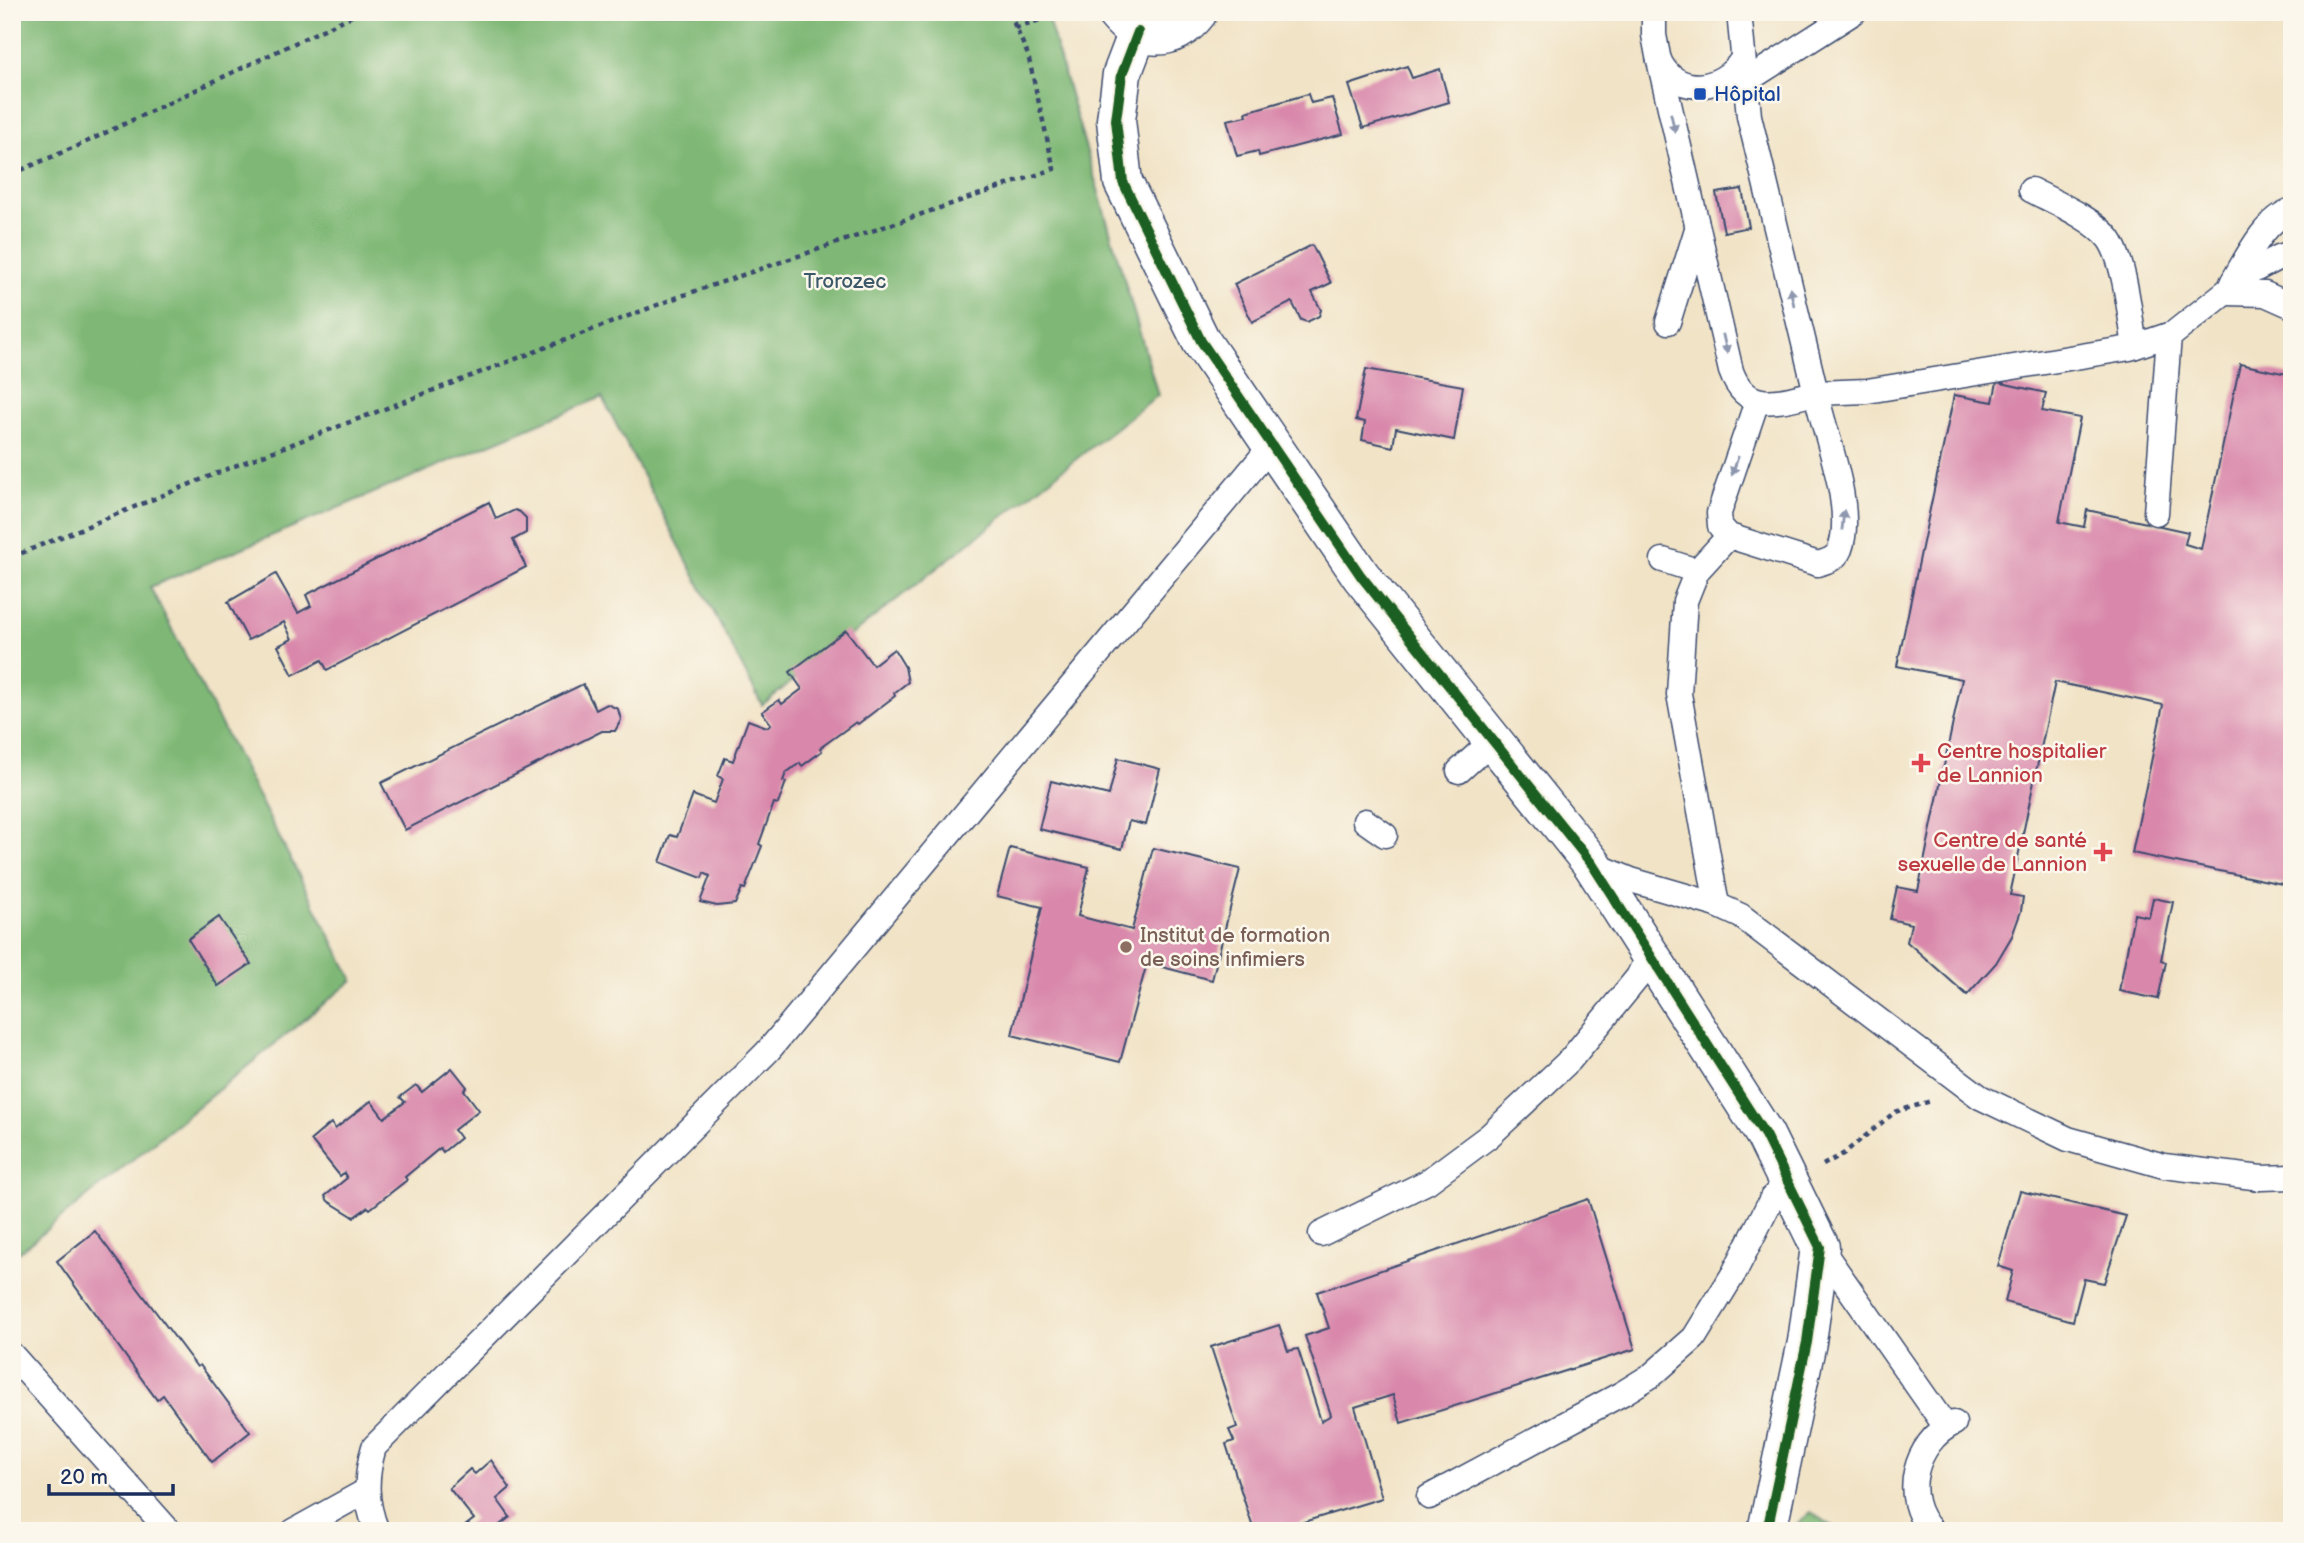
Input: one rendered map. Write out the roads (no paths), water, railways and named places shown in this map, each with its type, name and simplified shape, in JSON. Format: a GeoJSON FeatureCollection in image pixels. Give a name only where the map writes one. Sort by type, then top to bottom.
{"type":"FeatureCollection","features":[{"type":"Feature","properties":{"kind":"street"},"geometry":{"type":"LineString","coordinates":[[1198,12],[1188,25],[1174,33],[1154,36],[1127,22],[1116,120],[1123,182],[1201,341],[1361,576],[1592,864],[1765,1135],[1820,1247],[1807,1342],[1767,1531]]}},
{"type":"Feature","properties":{"kind":"lane"},"geometry":{"type":"LineString","coordinates":[[1654,12],[1658,56],[1731,370],[1735,383],[1745,394],[1757,401],[1771,402],[1816,393],[1867,391],[2135,346],[2174,333],[2251,272],[2292,253]]}},
{"type":"Feature","properties":{"kind":"lane"},"geometry":{"type":"LineString","coordinates":[[1738,12],[1749,116],[1844,507],[1840,551],[1831,560],[1818,564],[1729,536],[1720,526],[1718,513],[1757,401]]}},
{"type":"Feature","properties":{"kind":"lane"},"geometry":{"type":"LineString","coordinates":[[1658,56],[1673,78],[1684,84],[1700,87],[1713,84],[1737,68],[1744,69],[1854,12]]}},
{"type":"Feature","properties":{"kind":"lane"},"geometry":{"type":"LineString","coordinates":[[2031,190],[2087,220],[2109,239],[2122,274],[2135,346]]}},
{"type":"Feature","properties":{"kind":"lane"},"geometry":{"type":"LineString","coordinates":[[2227,293],[2249,253],[2278,215],[2292,210]]}},
{"type":"Feature","properties":{"kind":"lane"},"geometry":{"type":"LineString","coordinates":[[1668,322],[1698,229]]}},
{"type":"Feature","properties":{"kind":"lane"},"geometry":{"type":"LineString","coordinates":[[2227,293],[2265,294],[2292,306]]}},
{"type":"Feature","properties":{"kind":"lane"},"geometry":{"type":"LineString","coordinates":[[2156,513],[2169,334]]}},
{"type":"Feature","properties":{"kind":"lane"},"geometry":{"type":"LineString","coordinates":[[377,1531],[366,1491],[368,1468],[374,1447],[768,1051],[1272,445]]}},
{"type":"Feature","properties":{"kind":"lane"},"geometry":{"type":"LineString","coordinates":[[1717,905],[1679,694],[1685,601],[1696,571],[1729,536]]}},
{"type":"Feature","properties":{"kind":"lane"},"geometry":{"type":"LineString","coordinates":[[1663,560],[1696,571]]}},
{"type":"Feature","properties":{"kind":"lane"},"geometry":{"type":"LineString","coordinates":[[1459,771],[1493,740]]}},
{"type":"Feature","properties":{"kind":"lane"},"geometry":{"type":"LineString","coordinates":[[1592,864],[1631,880],[1717,905],[1741,916],[1969,1090],[2068,1139],[2164,1166],[2261,1178],[2292,1177]]}},
{"type":"Feature","properties":{"kind":"lane"},"geometry":{"type":"LineString","coordinates":[[1321,1234],[1427,1182],[1489,1136],[1570,1060],[1638,977],[1649,954]]}},
{"type":"Feature","properties":{"kind":"lane"},"geometry":{"type":"LineString","coordinates":[[1429,1497],[1652,1375],[1694,1338],[1734,1273],[1772,1198],[1787,1182]]}},
{"type":"Feature","properties":{"kind":"lane"},"geometry":{"type":"LineString","coordinates":[[1820,1247],[1950,1425],[1927,1446],[1915,1471],[1914,1490],[1918,1508],[1932,1531]]}},
{"type":"Feature","properties":{"kind":"lane"},"geometry":{"type":"LineString","coordinates":[[12,1355],[169,1531]]}},
{"type":"Feature","properties":{"kind":"lane"},"geometry":{"type":"LineString","coordinates":[[294,1531],[366,1491]]}},
{"type":"Feature","properties":{"kind":"place","name":"Hôpital"},"geometry":{"type":"Point","coordinates":[1700,94]}},
{"type":"Feature","properties":{"kind":"place","name":"Centre hospitalier de Lannion"},"geometry":{"type":"Point","coordinates":[1921,763]}},
{"type":"Feature","properties":{"kind":"place","name":"Centre de santé sexuelle de Lannion"},"geometry":{"type":"Point","coordinates":[2103,852]}},
{"type":"Feature","properties":{"kind":"place","name":"Institut de formation de soins infimiers"},"geometry":{"type":"Point","coordinates":[1126,947]}},
{"type":"Feature","properties":{"kind":"park label","name":"Trorozec"},"geometry":{"type":"Point","coordinates":[845,281]}}]}
